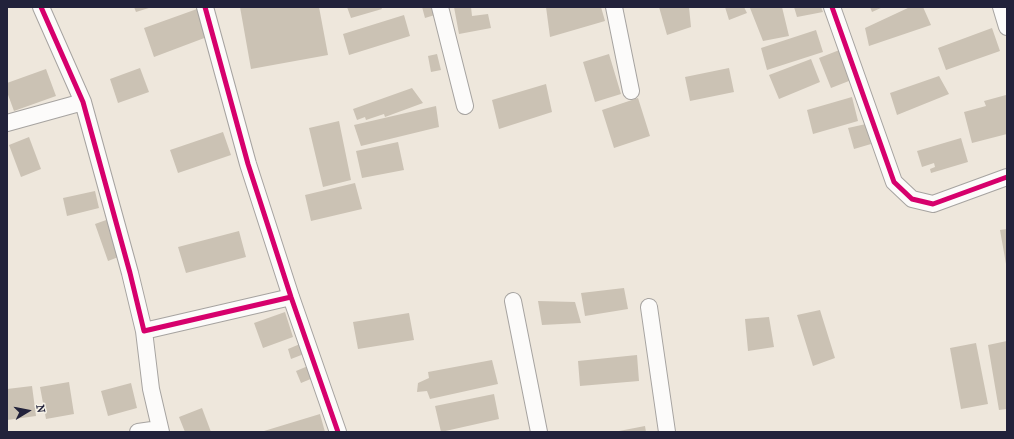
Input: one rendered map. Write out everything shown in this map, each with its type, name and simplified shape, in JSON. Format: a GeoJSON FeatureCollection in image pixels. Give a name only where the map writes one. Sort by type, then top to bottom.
{"type":"FeatureCollection","features":[{"type":"Feature","properties":{"kind":"street"},"geometry":{"type":"LineString","coordinates":[[41,7],[83,102],[130,272],[144,331],[147,362],[160,431],[138,432]]}},
{"type":"Feature","properties":{"kind":"street"},"geometry":{"type":"LineString","coordinates":[[205,7],[248,164],[291,297],[338,432]]}},
{"type":"Feature","properties":{"kind":"street"},"geometry":{"type":"LineString","coordinates":[[440,7],[465,106]]}},
{"type":"Feature","properties":{"kind":"street"},"geometry":{"type":"LineString","coordinates":[[614,7],[631,91]]}},
{"type":"Feature","properties":{"kind":"street"},"geometry":{"type":"LineString","coordinates":[[832,7],[894,182],[912,199],[933,204],[1007,177]]}},
{"type":"Feature","properties":{"kind":"street"},"geometry":{"type":"LineString","coordinates":[[1001,7],[1007,27]]}},
{"type":"Feature","properties":{"kind":"street"},"geometry":{"type":"LineString","coordinates":[[7,123],[83,102]]}},
{"type":"Feature","properties":{"kind":"street"},"geometry":{"type":"LineString","coordinates":[[144,331],[291,297]]}},
{"type":"Feature","properties":{"kind":"street"},"geometry":{"type":"LineString","coordinates":[[513,301],[539,432]]}},
{"type":"Feature","properties":{"kind":"street"},"geometry":{"type":"LineString","coordinates":[[649,307],[667,432]]}},
{"type":"Feature","properties":{"kind":"building"},"geometry":{"type":"Polygon","coordinates":[[[134,7],[152,7],[136,12],[134,7]]]}},
{"type":"Feature","properties":{"kind":"building"},"geometry":{"type":"Polygon","coordinates":[[[240,7],[319,7],[328,55],[251,69],[240,7]]]}},
{"type":"Feature","properties":{"kind":"building"},"geometry":{"type":"Polygon","coordinates":[[[347,7],[381,7],[382,9],[351,18],[347,7]]]}},
{"type":"Feature","properties":{"kind":"building"},"geometry":{"type":"Polygon","coordinates":[[[422,7],[436,7],[438,14],[425,18],[422,7]]]}},
{"type":"Feature","properties":{"kind":"building"},"geometry":{"type":"Polygon","coordinates":[[[454,7],[471,7],[472,16],[488,14],[491,28],[459,34],[454,7]]]}},
{"type":"Feature","properties":{"kind":"building"},"geometry":{"type":"Polygon","coordinates":[[[546,7],[601,7],[605,21],[550,37],[546,7]]]}},
{"type":"Feature","properties":{"kind":"building"},"geometry":{"type":"Polygon","coordinates":[[[659,7],[689,7],[691,27],[667,35],[659,7]]]}},
{"type":"Feature","properties":{"kind":"building"},"geometry":{"type":"Polygon","coordinates":[[[725,7],[744,7],[747,13],[729,20],[725,7]]]}},
{"type":"Feature","properties":{"kind":"building"},"geometry":{"type":"Polygon","coordinates":[[[782,7],[789,36],[763,41],[750,8],[782,7]]]}},
{"type":"Feature","properties":{"kind":"building"},"geometry":{"type":"Polygon","coordinates":[[[794,7],[821,7],[823,12],[797,17],[794,7]]]}},
{"type":"Feature","properties":{"kind":"building"},"geometry":{"type":"Polygon","coordinates":[[[870,7],[883,7],[872,12],[870,7]]]}},
{"type":"Feature","properties":{"kind":"building"},"geometry":{"type":"Polygon","coordinates":[[[910,7],[923,7],[931,25],[869,46],[865,28],[910,7]]]}},
{"type":"Feature","properties":{"kind":"building"},"geometry":{"type":"Polygon","coordinates":[[[197,9],[207,37],[154,57],[144,28],[197,9]]]}},
{"type":"Feature","properties":{"kind":"building"},"geometry":{"type":"Polygon","coordinates":[[[404,15],[410,36],[349,55],[343,34],[404,15]]]}},
{"type":"Feature","properties":{"kind":"building"},"geometry":{"type":"Polygon","coordinates":[[[992,28],[1000,51],[946,70],[938,48],[992,28]]]}},
{"type":"Feature","properties":{"kind":"building"},"geometry":{"type":"Polygon","coordinates":[[[816,30],[823,52],[767,70],[761,48],[816,30]]]}},
{"type":"Feature","properties":{"kind":"building"},"geometry":{"type":"Polygon","coordinates":[[[842,49],[854,79],[831,88],[819,58],[842,49]]]}},
{"type":"Feature","properties":{"kind":"building"},"geometry":{"type":"Polygon","coordinates":[[[437,54],[441,70],[431,72],[428,56],[437,54]]]}},
{"type":"Feature","properties":{"kind":"building"},"geometry":{"type":"Polygon","coordinates":[[[609,54],[621,94],[595,102],[583,62],[609,54]]]}},
{"type":"Feature","properties":{"kind":"building"},"geometry":{"type":"Polygon","coordinates":[[[811,59],[820,82],[779,99],[769,75],[811,59]]]}},
{"type":"Feature","properties":{"kind":"building"},"geometry":{"type":"Polygon","coordinates":[[[140,68],[149,92],[118,103],[110,79],[140,68]]]}},
{"type":"Feature","properties":{"kind":"building"},"geometry":{"type":"Polygon","coordinates":[[[729,68],[734,92],[690,101],[685,77],[729,68]]]}},
{"type":"Feature","properties":{"kind":"building"},"geometry":{"type":"Polygon","coordinates":[[[46,69],[56,96],[14,111],[7,92],[7,83],[46,69]]]}},
{"type":"Feature","properties":{"kind":"building"},"geometry":{"type":"Polygon","coordinates":[[[939,76],[949,94],[897,115],[890,93],[939,76]]]}},
{"type":"Feature","properties":{"kind":"building"},"geometry":{"type":"Polygon","coordinates":[[[546,84],[552,112],[499,129],[492,100],[546,84]]]}},
{"type":"Feature","properties":{"kind":"building"},"geometry":{"type":"Polygon","coordinates":[[[412,88],[423,103],[385,117],[384,114],[366,120],[365,117],[357,120],[353,109],[412,88]]]}},
{"type":"Feature","properties":{"kind":"building"},"geometry":{"type":"Polygon","coordinates":[[[1006,95],[1007,134],[972,143],[964,112],[986,106],[984,101],[1006,95]]]}},
{"type":"Feature","properties":{"kind":"building"},"geometry":{"type":"Polygon","coordinates":[[[852,97],[858,121],[813,134],[807,110],[852,97]]]}},
{"type":"Feature","properties":{"kind":"building"},"geometry":{"type":"Polygon","coordinates":[[[638,98],[650,136],[614,148],[602,110],[638,98]]]}},
{"type":"Feature","properties":{"kind":"building"},"geometry":{"type":"Polygon","coordinates":[[[436,106],[439,127],[361,146],[354,125],[436,106]]]}},
{"type":"Feature","properties":{"kind":"building"},"geometry":{"type":"Polygon","coordinates":[[[339,121],[351,180],[323,187],[309,128],[339,121]]]}},
{"type":"Feature","properties":{"kind":"building"},"geometry":{"type":"Polygon","coordinates":[[[866,124],[871,144],[854,149],[848,128],[866,124]]]}},
{"type":"Feature","properties":{"kind":"building"},"geometry":{"type":"Polygon","coordinates":[[[223,132],[231,155],[178,173],[170,150],[223,132]]]}},
{"type":"Feature","properties":{"kind":"building"},"geometry":{"type":"Polygon","coordinates":[[[29,137],[41,169],[21,177],[9,145],[29,137]]]}},
{"type":"Feature","properties":{"kind":"building"},"geometry":{"type":"Polygon","coordinates":[[[961,138],[968,162],[931,173],[930,169],[935,167],[934,163],[922,167],[917,151],[961,138]]]}},
{"type":"Feature","properties":{"kind":"building"},"geometry":{"type":"Polygon","coordinates":[[[398,142],[404,170],[362,178],[356,151],[398,142]]]}},
{"type":"Feature","properties":{"kind":"building"},"geometry":{"type":"Polygon","coordinates":[[[355,183],[362,209],[311,221],[305,195],[355,183]]]}},
{"type":"Feature","properties":{"kind":"building"},"geometry":{"type":"Polygon","coordinates":[[[95,191],[99,208],[67,216],[63,198],[95,191]]]}},
{"type":"Feature","properties":{"kind":"building"},"geometry":{"type":"Polygon","coordinates":[[[109,219],[121,256],[108,261],[95,224],[109,219]]]}},
{"type":"Feature","properties":{"kind":"building"},"geometry":{"type":"Polygon","coordinates":[[[1007,229],[1007,264],[1006,264],[1000,230],[1007,229]]]}},
{"type":"Feature","properties":{"kind":"building"},"geometry":{"type":"Polygon","coordinates":[[[239,231],[246,257],[186,273],[178,247],[239,231]]]}},
{"type":"Feature","properties":{"kind":"building"},"geometry":{"type":"Polygon","coordinates":[[[624,288],[628,309],[585,316],[581,293],[624,288]]]}},
{"type":"Feature","properties":{"kind":"building"},"geometry":{"type":"Polygon","coordinates":[[[538,301],[575,302],[581,323],[542,325],[538,301]]]}},
{"type":"Feature","properties":{"kind":"building"},"geometry":{"type":"Polygon","coordinates":[[[820,310],[835,358],[813,366],[797,315],[820,310]]]}},
{"type":"Feature","properties":{"kind":"building"},"geometry":{"type":"Polygon","coordinates":[[[285,312],[293,337],[263,348],[254,323],[285,312]]]}},
{"type":"Feature","properties":{"kind":"building"},"geometry":{"type":"Polygon","coordinates":[[[409,313],[414,340],[358,349],[353,322],[409,313]]]}},
{"type":"Feature","properties":{"kind":"building"},"geometry":{"type":"Polygon","coordinates":[[[769,317],[774,347],[748,351],[745,319],[769,317]]]}},
{"type":"Feature","properties":{"kind":"building"},"geometry":{"type":"Polygon","coordinates":[[[1007,341],[1007,409],[999,410],[988,345],[1007,341]]]}},
{"type":"Feature","properties":{"kind":"building"},"geometry":{"type":"Polygon","coordinates":[[[976,343],[988,404],[961,409],[950,348],[976,343]]]}},
{"type":"Feature","properties":{"kind":"building"},"geometry":{"type":"Polygon","coordinates":[[[300,344],[304,354],[291,359],[288,349],[300,344]]]}},
{"type":"Feature","properties":{"kind":"building"},"geometry":{"type":"Polygon","coordinates":[[[637,355],[639,381],[580,386],[578,361],[637,355]]]}},
{"type":"Feature","properties":{"kind":"building"},"geometry":{"type":"Polygon","coordinates":[[[492,360],[498,384],[430,399],[427,391],[417,392],[418,383],[429,378],[428,372],[492,360]]]}},
{"type":"Feature","properties":{"kind":"building"},"geometry":{"type":"Polygon","coordinates":[[[308,366],[313,378],[301,383],[296,371],[308,366]]]}},
{"type":"Feature","properties":{"kind":"building"},"geometry":{"type":"Polygon","coordinates":[[[69,382],[74,414],[46,419],[40,387],[69,382]]]}},
{"type":"Feature","properties":{"kind":"building"},"geometry":{"type":"Polygon","coordinates":[[[131,383],[137,408],[108,416],[101,391],[131,383]]]}},
{"type":"Feature","properties":{"kind":"building"},"geometry":{"type":"Polygon","coordinates":[[[32,386],[36,416],[7,420],[7,389],[32,386]]]}},
{"type":"Feature","properties":{"kind":"building"},"geometry":{"type":"Polygon","coordinates":[[[494,394],[499,419],[441,432],[435,406],[494,394]]]}},
{"type":"Feature","properties":{"kind":"building"},"geometry":{"type":"Polygon","coordinates":[[[202,408],[211,432],[185,432],[179,417],[202,408]]]}},
{"type":"Feature","properties":{"kind":"building"},"geometry":{"type":"Polygon","coordinates":[[[320,414],[325,432],[264,431],[320,414]]]}},
{"type":"Feature","properties":{"kind":"building"},"geometry":{"type":"Polygon","coordinates":[[[645,426],[646,432],[619,431],[645,426]]]}},
{"type":"Feature","properties":{"kind":"cycle path"},"geometry":{"type":"LineString","coordinates":[[41,7],[83,102],[130,273],[144,331],[291,297]]}},
{"type":"Feature","properties":{"kind":"cycle path"},"geometry":{"type":"LineString","coordinates":[[205,7],[248,164],[291,297],[338,432]]}},
{"type":"Feature","properties":{"kind":"cycle path"},"geometry":{"type":"LineString","coordinates":[[832,7],[894,182],[912,199],[933,204],[1007,177]]}}]}
